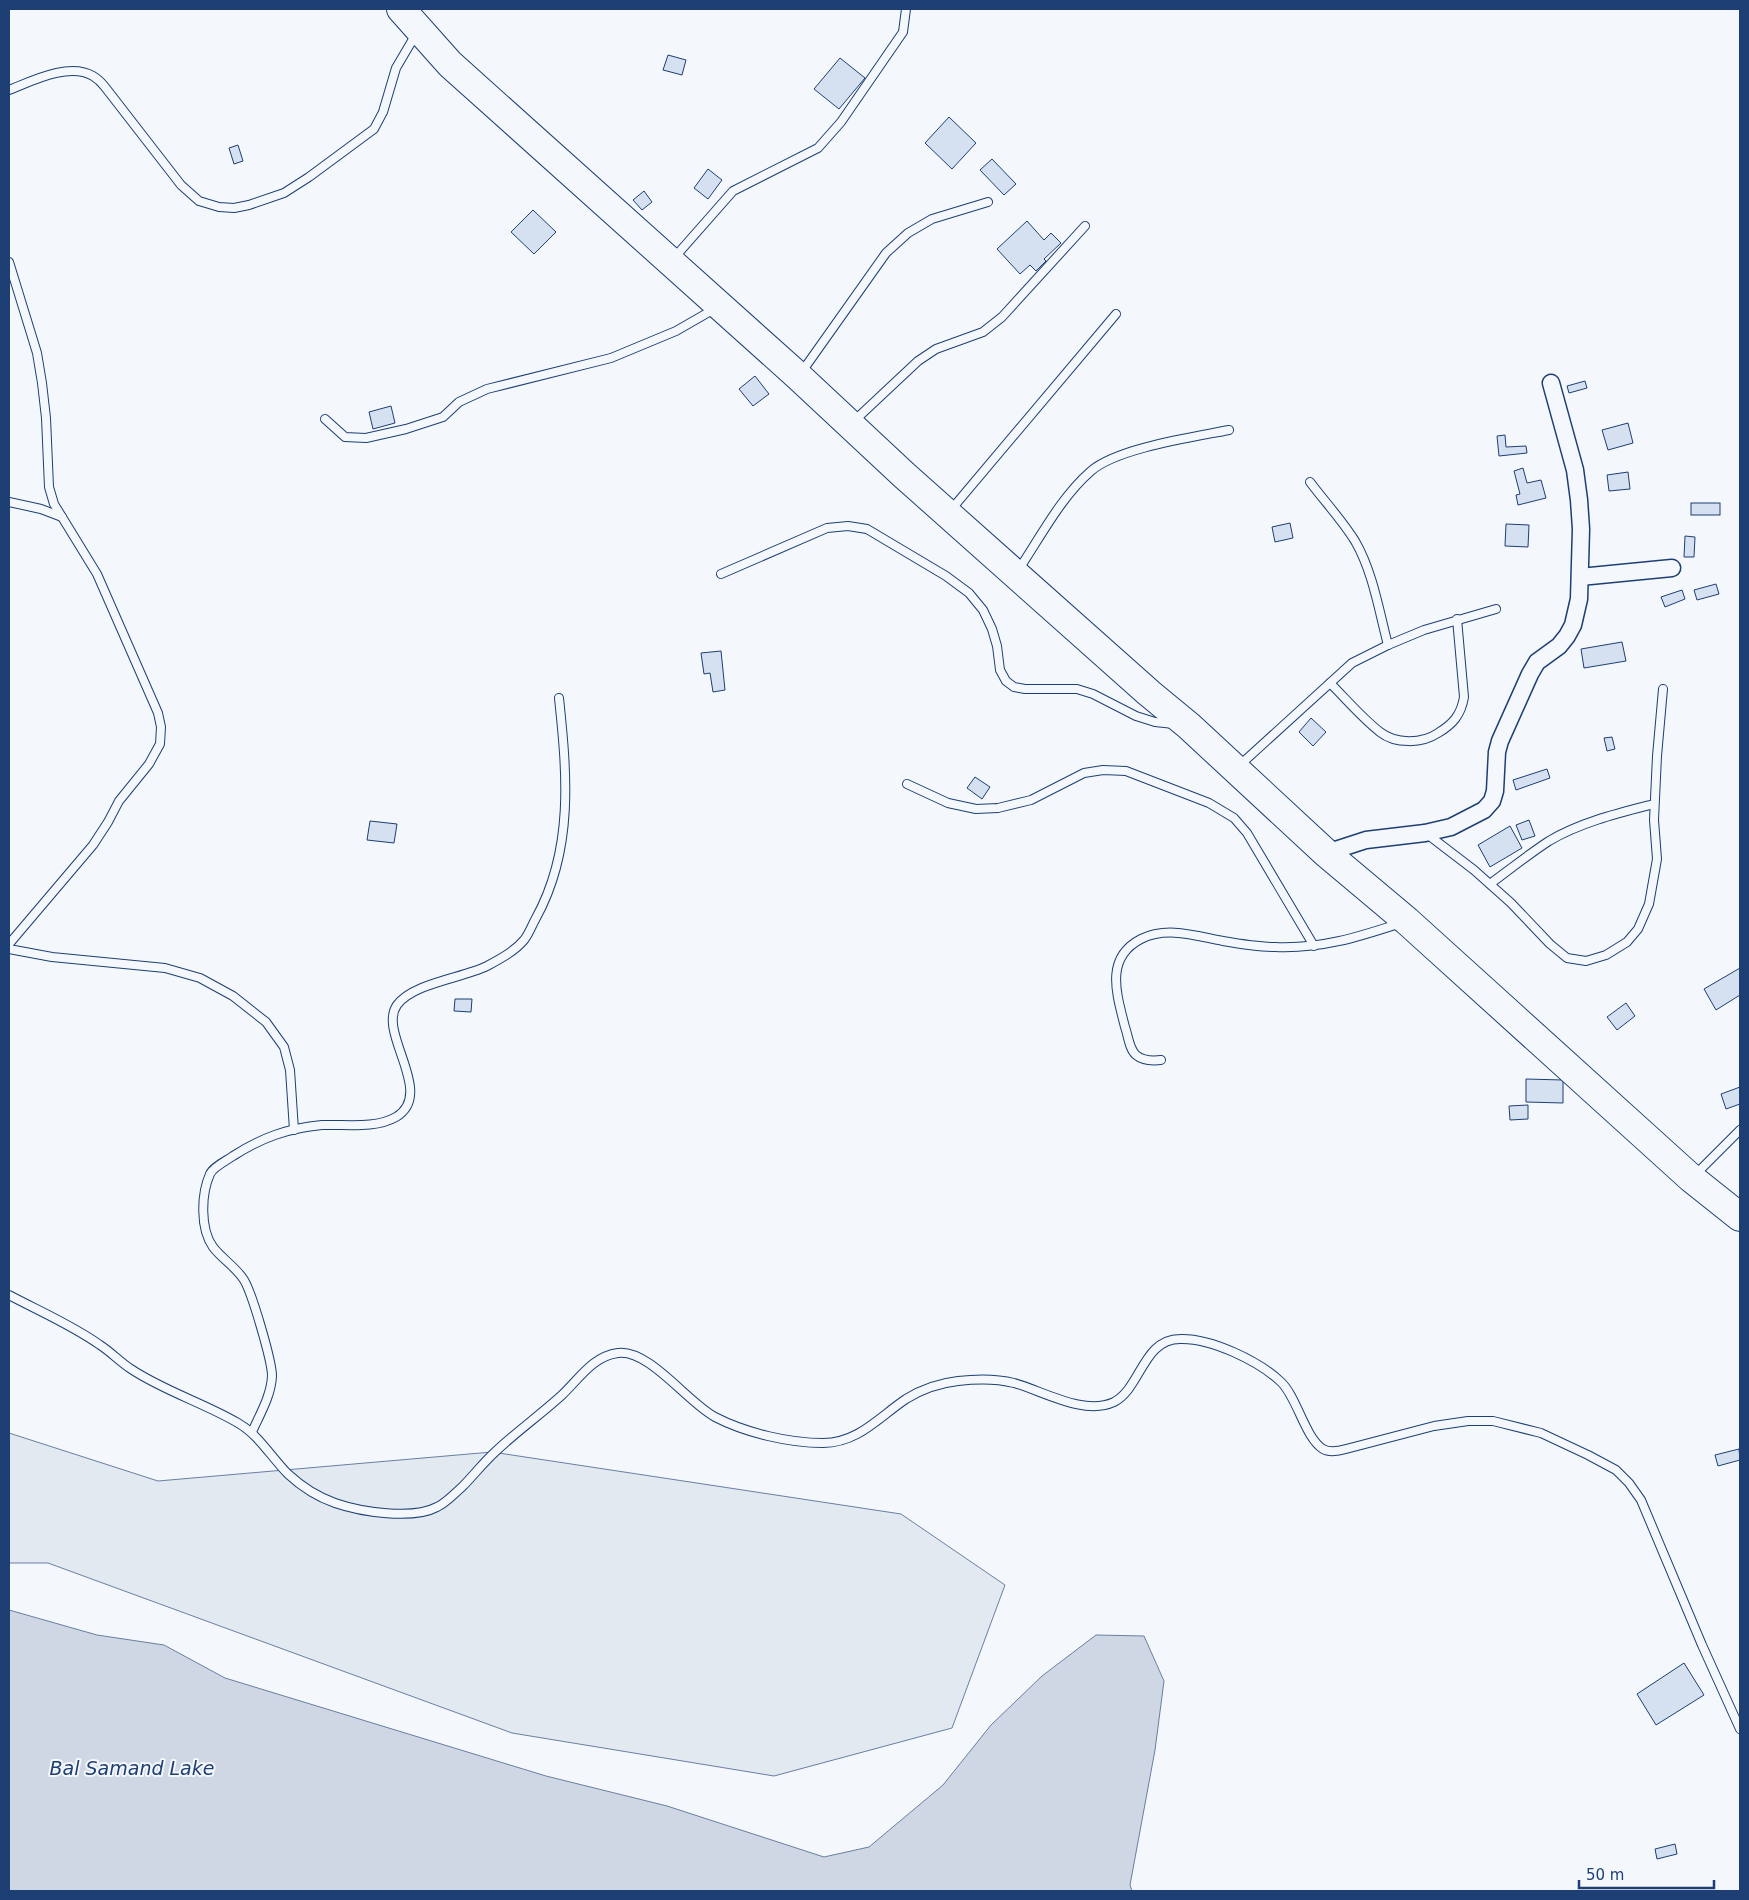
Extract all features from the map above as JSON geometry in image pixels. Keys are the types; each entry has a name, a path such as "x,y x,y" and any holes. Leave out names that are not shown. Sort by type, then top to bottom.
{"highway":[{"path":"406,14 450,64 671,261 904,475 1188,726 1326,853 1408,921 1692,1178 1740,1217"}],"street":[{"path":"1326,853 1366,840 1425,833 1451,827 1484,810 1492,801 1495,791 1497,752 1500,741 1537,662 1559,646 1568,636 1573,625 1579,599 1581,529 1576,477 1551,383"},
{"path":"1580,577 1672,568"}],"lane":[{"path":"671,261 733,191 818,148 829,137 902,32 906,9"},
{"path":"9,90 54,73 77,72 93,76 105,87 181,185 199,201 219,207 249,206 284,194 374,129 383,112 396,68 406,14"},
{"path":"798,376 886,253 908,233 932,219 988,202"},
{"path":"850,424 918,361 936,349 983,332 1002,317 1085,226"},
{"path":"9,262 37,353 46,418 49,487 54,504 97,574 158,713 161,727 160,744 149,764 119,801 93,845 9,944"},
{"path":"325,419 345,437 366,438 406,429 443,417 459,402 487,389 611,358 676,330 720,306"},
{"path":"949,513 1116,314"},
{"path":"1016,573 1070,493 1092,470 1116,456 1229,430"},
{"path":"1310,482 1342,521 1356,543 1368,572 1388,645"},
{"path":"9,502 62,517"},
{"path":"721,574 828,528 848,526 867,529 946,576 969,593 983,610 992,629 997,646 1000,670 1006,681 1014,687 1025,689 1077,689 1093,694 1136,716 1155,722 1188,726"},
{"path":"1234,770 1352,663 1424,630 1496,609"},
{"path":"1330,683 1381,733 1404,741 1418,740 1436,735 1453,724 1462,708 1464,697 1457,619"},
{"path":"1425,833 1490,884 1550,944 1567,958 1586,961 1606,955 1627,942 1638,929 1649,904 1657,859 1654,804 1663,689"},
{"path":"252,1432 269,1396 272,1375 270,1360 244,1280 212,1246 206,1229 203,1209 205,1188 211,1172 270,1135 320,1125 383,1122 398,1116 410,1097 409,1078 394,1030 392,1013 399,1002 412,992 486,967 511,952 525,940 548,897 562,848 566,765 559,698"},
{"path":"907,784 948,803 976,809 998,808 1031,800 1084,773 1103,770 1126,772 1209,803 1234,818 1247,833 1314,946"},
{"path":"1490,884 1550,841 1588,824 1654,804"},
{"path":"1161,1060 1149,1062 1135,1054 1130,1045 1116,993 1116,972 1124,952 1141,940 1159,934 1186,933 1223,941 1276,947 1314,946 1344,942 1408,921"},
{"path":"9,949 52,957 166,968 200,978 233,996 266,1022 284,1047 290,1070 294,1130"},
{"path":"1692,1178 1740,1130"},
{"path":"9,1295 65,1323 100,1344 132,1370 236,1422 252,1432 287,1472 309,1491 336,1503 365,1510 405,1514 422,1512 438,1507 520,1429 562,1394 586,1370 604,1356 622,1352 640,1356 698,1405 716,1417 784,1440 827,1443 859,1434 906,1399 931,1386 960,1380 1009,1382 1068,1402 1090,1405 1107,1404 1119,1400 1154,1350 1173,1339 1195,1339 1220,1346 1246,1359 1284,1384 1316,1441 1325,1450 1335,1452 1434,1426 1468,1421 1493,1421 1541,1433 1616,1470 1629,1483 1641,1500 1698,1636 1740,1729"}],"shaded area":[{"path":"9,1433 158,1481 492,1452 901,1514 1005,1585 952,1728 774,1776 512,1733 48,1563 9,1563"}],"water":[{"name":"Bal Samand Lake","path":"9,1610 97,1635 164,1645 225,1678 546,1776 667,1806 824,1857 869,1847 943,1785 991,1725 1042,1676 1096,1635 1144,1636 1164,1681 1155,1750 1130,1885 1132,1891 9,1891"}],"building":[{"path":"668,55 686,60 682,75 663,70"},
{"path":"840,58 865,78 839,109 814,89"},
{"path":"949,117 976,143 952,169 925,143"},
{"path":"238,145 243,161 234,164 229,148"},
{"path":"992,159 1016,184 1004,195 980,170"},
{"path":"708,169 722,180 708,199 694,188"},
{"path":"644,191 652,202 642,210 633,200"},
{"path":"533,210 556,232 534,254 511,232"},
{"path":"1027,221 1044,240 1051,233 1061,243 1044,259 1046,261 1036,271 1030,265 1020,274 997,249"},
{"path":"755,376 769,394 753,406 739,389"},
{"path":"1585,381 1587,388 1569,393 1567,386"},
{"path":"391,406 395,423 373,429 369,412"},
{"path":"1628,423 1633,443 1608,450 1602,430"},
{"path":"1505,435 1506,447 1526,446 1527,453 1499,456 1497,436"},
{"path":"1523,468 1527,483 1541,480 1546,498 1518,505 1516,495 1520,494 1514,471"},
{"path":"1628,472 1630,489 1609,491 1607,475"},
{"path":"1691,503 1720,503 1720,515 1691,515"},
{"path":"1290,523 1293,538 1275,542 1272,527"},
{"path":"1506,524 1529,525 1528,547 1505,546"},
{"path":"1685,536 1695,537 1694,557 1684,557"},
{"path":"1716,584 1719,594 1697,600 1694,590"},
{"path":"1682,590 1685,599 1665,607 1661,597"},
{"path":"1622,642 1626,661 1584,668 1581,649"},
{"path":"721,651 725,690 713,692 710,673 704,674 701,653"},
{"path":"1311,718 1326,732 1313,746 1299,732"},
{"path":"1612,737 1615,749 1607,751 1604,738"},
{"path":"1547,769 1550,778 1516,790 1513,780"},
{"path":"975,777 990,787 982,799 967,788"},
{"path":"1529,820 1535,836 1522,840 1516,825"},
{"path":"370,821 397,824 394,843 367,840"},
{"path":"1510,826 1522,848 1490,867 1478,845"},
{"path":"1740,968 1740,995 1716,1010 1704,989"},
{"path":"455,999 472,999 471,1012 454,1011"},
{"path":"1626,1003 1635,1016 1617,1030 1607,1017"},
{"path":"1526,1079 1563,1080 1563,1103 1526,1102"},
{"path":"1740,1087 1740,1104 1726,1109 1721,1094"},
{"path":"1528,1105 1528,1119 1510,1120 1509,1106"},
{"path":"1739,1449 1740,1460 1718,1466 1715,1455"},
{"path":"1684,1663 1704,1695 1656,1725 1637,1694"},
{"path":"1675,1844 1677,1854 1657,1859 1655,1849"}]}
